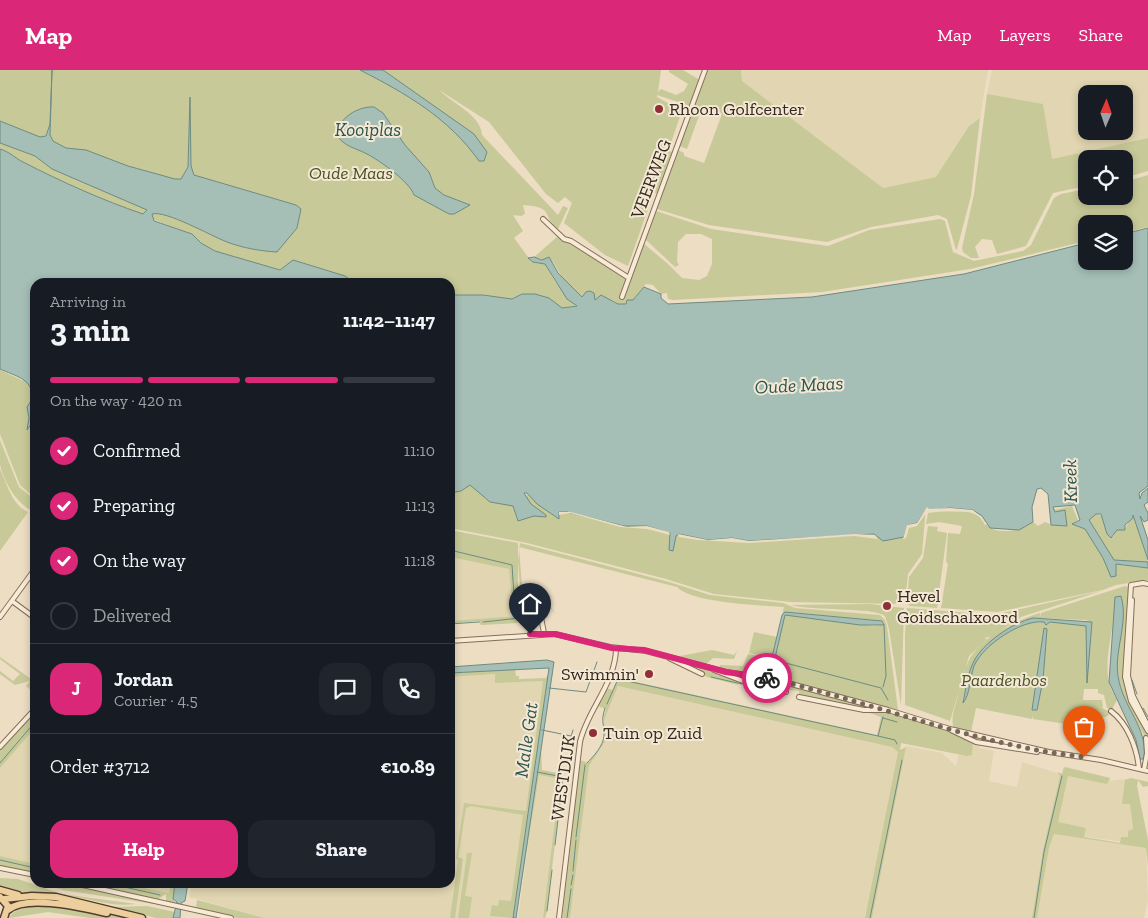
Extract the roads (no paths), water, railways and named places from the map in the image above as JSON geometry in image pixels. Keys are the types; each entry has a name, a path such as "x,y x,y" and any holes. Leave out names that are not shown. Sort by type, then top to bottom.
{"main road":[{"path":"0,890 26,896 61,898 142,918"},
{"path":"26,896 3,900 6,916 25,905 53,903 108,914 120,913"}],"street":[{"name":"VEERWEG","path":"622,297 705,70"},
{"path":"543,219 564,239 571,241 629,278"},
{"path":"0,616 30,576"},
{"path":"1148,584 1131,585 1132,618 1129,679 1133,696 1148,726"},
{"path":"1131,591 1124,677 1131,700 1148,731"},
{"path":"12,601 30,614"},
{"path":"538,602 544,633"},
{"path":"455,641 544,633 555,634 616,648 667,656 712,668 769,678 950,729 1049,752"},
{"name":"WESTDIJK","path":"559,918 580,742 584,727 606,686 616,648"},
{"path":"667,656 680,665 702,674"},
{"path":"712,668 719,673 746,683 786,692"},
{"path":"800,697 864,710 888,710"},
{"path":"1111,711 1119,718 1129,735 1139,764 1144,770"},
{"path":"0,747 30,714"},
{"path":"950,729 956,734 978,743 1101,760 1144,770"},
{"path":"1144,770 1146,738"},
{"path":"1139,764 1145,764"},
{"path":"0,868 30,875"},
{"path":"96,888 231,918"}],"water":[{"path":"52,70 50,135 53,141 66,148 86,150 128,166 181,179 188,167 190,97 191,166 194,175 296,205 301,209 297,228 277,252 252,249 233,244 167,216 152,214 154,221 192,234 201,243 215,251 280,270 293,260 348,278 30,278 30,386 17,376 0,369 0,149 67,184 97,197 143,214 147,210 52,169 35,156 0,143 0,121 40,137 46,136 50,124"},
{"path":"360,70 383,70 474,134 487,152 484,161 479,161 440,119 410,98"},
{"name":"Kooiplas","path":"374,107 383,113 405,145 429,172 435,188 444,195 470,205 454,214 449,214 414,195 407,184 386,166 367,154 347,145 340,139 337,135 338,129 345,118 356,111"},
{"path":"1148,228 1148,486 1139,493 1140,499 1142,493 1148,488 1148,502 1144,505 1148,513 1148,520 1144,522 1140,516 1148,540 1148,560 1133,515 1133,518 1125,525 1125,530 1117,530 1111,538 1107,534 1101,514 1096,514 1089,520 1114,560 1148,562 1148,568 1116,564 1116,576 1111,577 1103,558 1085,529 1072,524 1080,520 1075,505 1053,507 1055,512 1065,510 1067,526 1051,525 1048,494 1041,488 1037,489 1032,507 1033,522 1019,530 990,528 982,516 973,510 950,508 925,511 917,523 908,525 904,537 883,541 874,534 749,541 732,538 708,540 679,534 676,536 673,551 669,550 670,533 647,526 624,526 567,512 559,512 559,519 537,504 527,493 524,493 531,504 546,515 546,517 534,516 518,521 513,506 490,502 470,485 461,491 455,492 455,295 483,295 512,299 522,294 535,294 549,298 562,308 577,306 567,299 545,264 533,262 528,258 534,257 542,260 549,257 558,273 582,297 586,292 590,291 594,293 595,300 601,295 618,304 626,304 627,300 633,300 644,287 661,294 661,298 668,304 812,297 964,274 1078,245 1078,270 1133,270 1133,232"},
{"path":"30,402 30,426 27,430 29,418 27,407"},
{"path":"1121,596 1123,626 1117,666 1118,676 1125,698 1139,727 1144,747 1144,759 1140,759 1136,740 1109,682 1115,597"},
{"path":"785,612 882,621 884,625 860,625 785,615 775,658 772,657 782,615"},
{"path":"1033,618 1092,622 1087,683 1086,626 1050,622 1046,625 1044,622 1035,622 1004,635 986,650 974,666 967,695 963,703 970,671 978,654 1007,629"},
{"path":"1044,628 1047,629 1043,680 1037,710 1032,710"},
{"path":"547,660 554,662 516,918 513,918 549,668 455,673 455,667"},
{"path":"174,888 187,888 185,901 181,903 180,918 173,918 177,902 173,899"}],"waterway":[{"path":"455,551 512,565 514,595 520,618 483,622"},
{"path":"455,624 479,622"},
{"path":"883,687 886,676 884,625"},
{"path":"778,661 881,688 888,700"},
{"path":"549,688 586,692 597,662"},
{"path":"711,677 742,684"},
{"path":"607,704 618,679 878,736"},
{"path":"1132,680 1137,694"},
{"path":"587,763 598,751 603,740 605,708"},
{"path":"1143,708 1148,717"},
{"path":"883,717 878,736 895,740 897,744"},
{"path":"883,718 897,722"},
{"path":"0,763 30,728"},
{"name":"Malle Gat","path":"542,730 571,736"},
{"path":"569,743 573,730"},
{"path":"870,918 902,760"},
{"path":"576,837 585,765"},
{"name":"Malle Gat","path":"537,772 563,777 555,845"},
{"path":"1034,918 1044,852 1062,776"},
{"path":"573,871 576,840"},
{"path":"0,860 30,867"},
{"path":"547,911 552,870"},
{"path":"571,885 573,875"},
{"path":"129,888 160,895"},
{"path":"567,918 571,889"}],"place":[{"name":"Rhoon Golfcenter","path":"659,109"},
{"name":"Hevel Goidschalxoord","path":"887,606"},
{"name":"Swimmin'","path":"649,674"},
{"name":"Tuin op Zuid","path":"593,733"}],"park label":[{"name":"Oude Maas","path":"351,173"},
{"name":"Paardenbos","path":"1004,680"}],"water label":[{"name":"Oude Maas","path":"799,385"},
{"name":"Kreek","path":"1070,481"}]}
